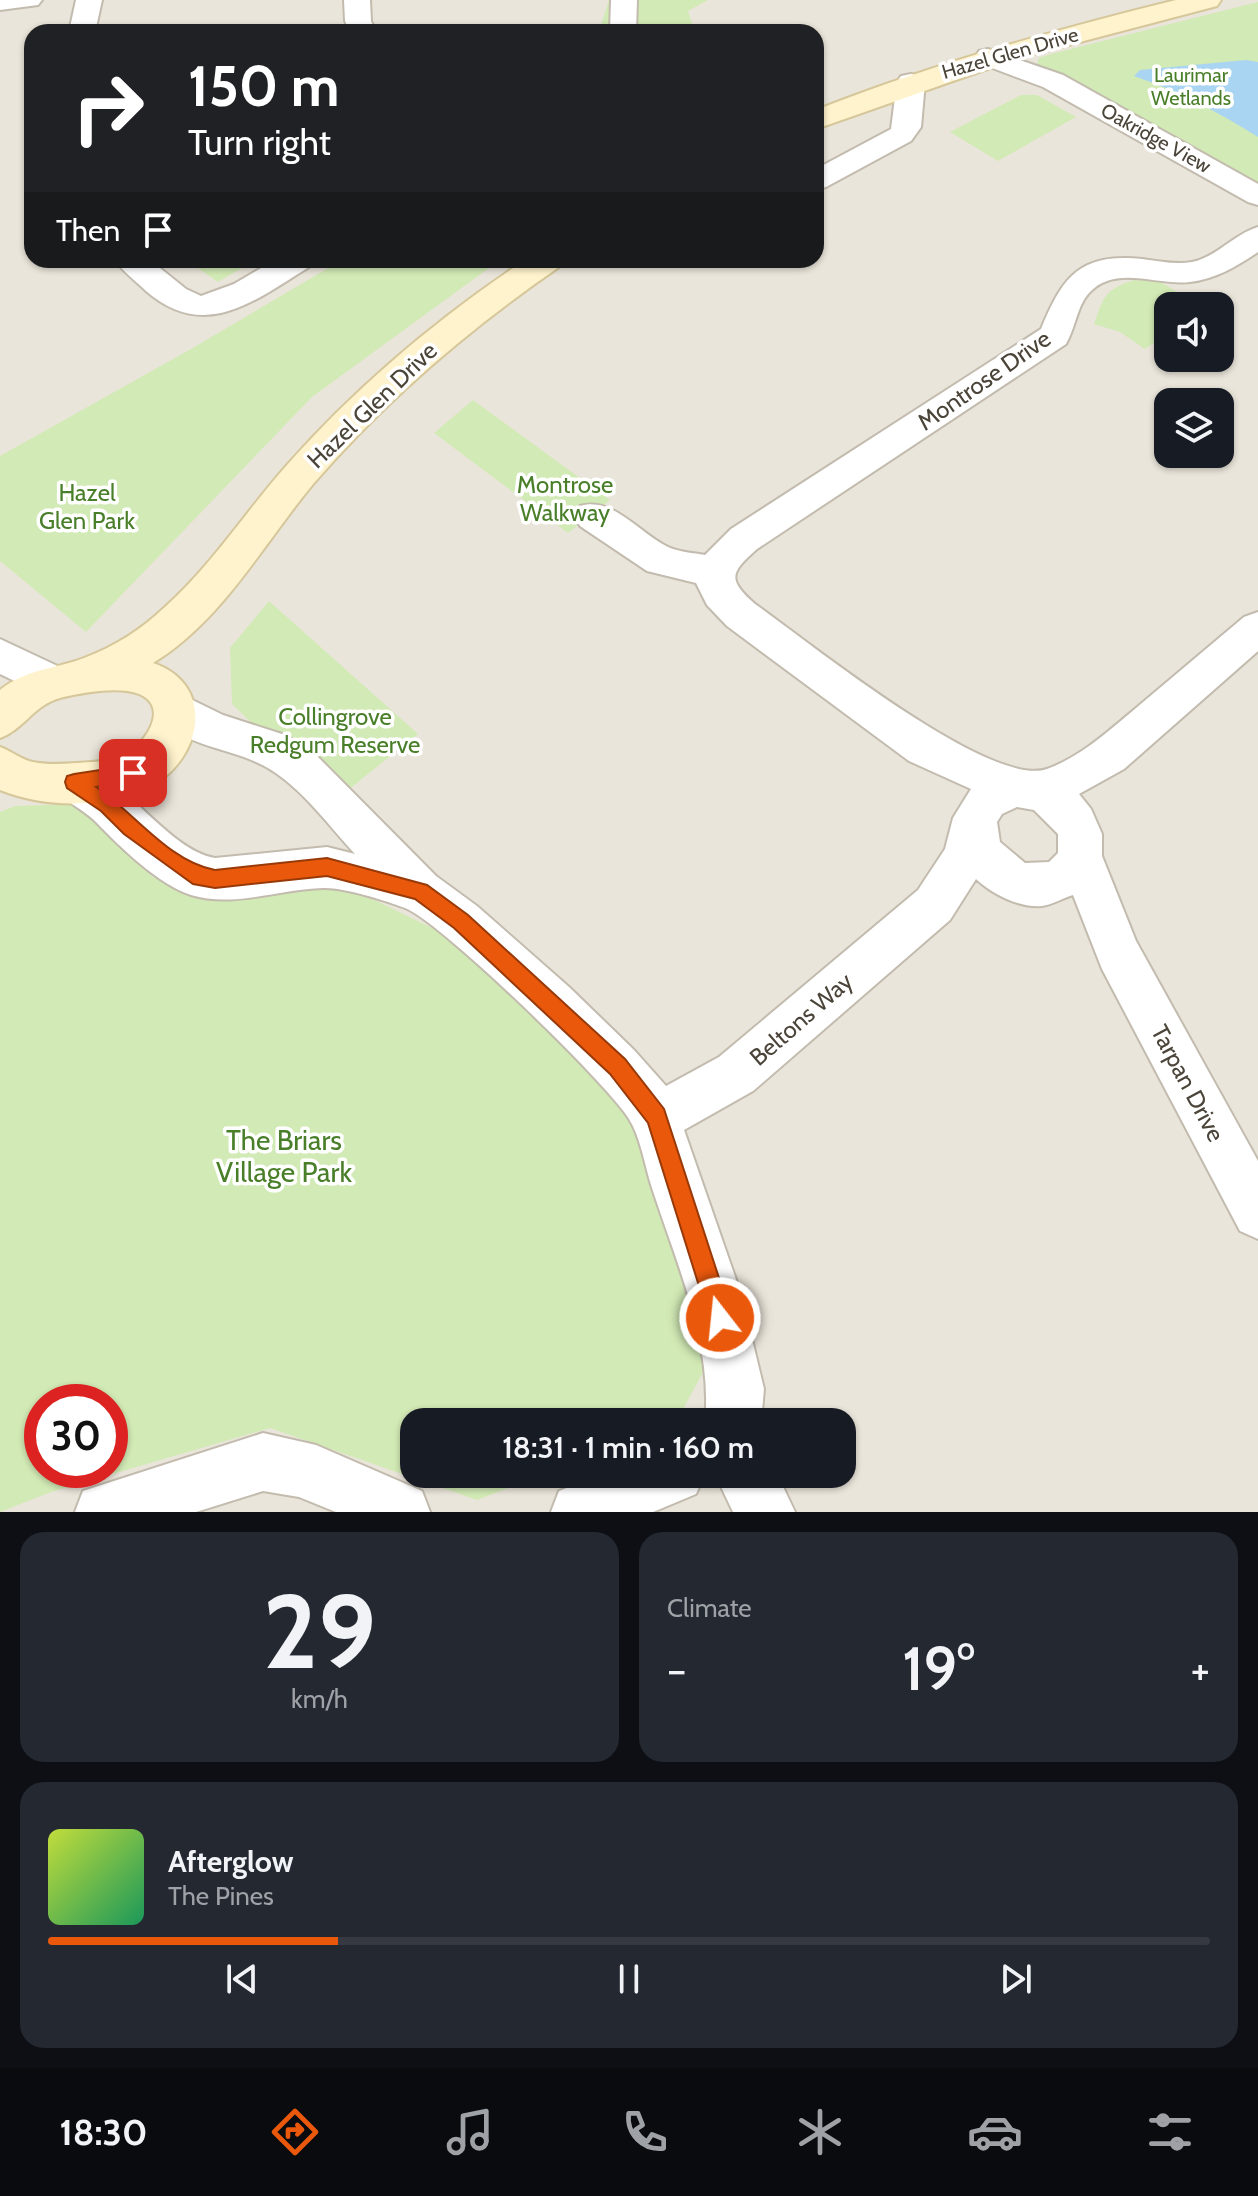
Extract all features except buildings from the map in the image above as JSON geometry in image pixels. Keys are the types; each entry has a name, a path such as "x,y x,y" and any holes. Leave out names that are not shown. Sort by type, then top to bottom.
{"street":[{"path":"0,2 29,0"},
{"path":"84,24 89,0"},
{"path":"357,0 359,24"},
{"path":"623,24 624,0"},
{"name":"Hazel Glen Drive","path":"824,117 911,82 1023,46 1208,0"},
{"path":"1023,46 1053,81"},
{"path":"988,57 1053,81"},
{"name":"Oakridge View","path":"1053,81 1258,196"},
{"path":"824,177 901,135 907,127 911,82"},
{"name":"Montrose Drive","path":"715,572 718,562 744,539 1054,336 1069,300 1085,278 1117,268 1192,272 1228,258 1258,237"},
{"path":"141,268 182,300 201,307 232,297 284,268"},
{"name":"Hazel Glen Drive","path":"0,720 8,708 29,691 69,679 138,651 162,634 221,575 299,476 345,425 451,330 537,268"},
{"path":"593,516 660,561 715,572 713,581 719,594 741,615 924,748 1023,789 1047,795 1070,813 1081,848"},
{"name":"Hazel Glen Drive","path":"63,783 108,779 133,773 161,753 176,725 173,701 221,575"},
{"path":"1109,756 1084,810 1081,848 1073,870 1061,880 1035,884 995,870 976,845 974,823 983,802 997,793 1053,787 1109,756 1258,628"},
{"path":"0,655 69,679 127,674 149,678 173,701 211,729 270,748 297,764 420,891 461,921 617,1067 657,1117 727,1341 736,1389 734,1408"},
{"path":"924,748 974,823"},
{"path":"0,766 9,774 63,783 108,805 130,828 193,875 215,879 327,867 420,891"},
{"path":"0,799 63,783"},
{"name":"Beltons Way","path":"657,1117 736,1074 934,905 959,872 968,854 974,823"},
{"name":"Tarpan Drive","path":"1081,848 1118,953 1258,1213"},
{"name":"Beltons Way","path":"934,905 985,889 1035,884"},
{"name":"Tarpan Drive","path":"1035,884 1083,915 1118,953"},
{"path":"104,1512 263,1462 286,1463 308,1469 401,1512"},
{"path":"580,1512 641,1488"},
{"path":"752,1488 766,1512"}],"shaded area":[{"path":"0,0 1258,0 1258,1512 0,1512"}],"green space":[{"path":"609,0 708,0 688,11 692,24 601,24"},
{"name":"Laurimar Wetlands","path":"1258,2 1258,200 1035,70 1039,58 1051,54"},
{"path":"1021,95 1037,95 1076,117 998,161 950,132"},
{"path":"198,268 242,268 218,282"},
{"name":"Hazel Glen Park","path":"328,268 489,268 312,397 86,632 0,561 0,456"},
{"path":"1134,280 1160,282 1178,292 1154,292 1154,343 1145,349 1120,332 1094,324 1100,306 1117,287"},
{"name":"Montrose Walkway","path":"473,400 610,500 568,533 434,433"},
{"name":"Collingrove Redgum Reserve","path":"269,601 418,734 343,794 290,760 232,704 230,648"},
{"name":"The Briars Village Park","path":"76,804 153,877 209,895 325,876 459,941 636,1117 709,1361 684,1408 400,1408 400,1473 270,1428 128,1469 128,1384 24,1384 24,1488 65,1488 0,1512 0,812 15,806"},
{"name":"The Briars Village Park","path":"442,1488 508,1488 477,1500"}],"water":[{"path":"1246,60 1258,62 1258,137 1198,103 1134,76 1140,70"}],"route":[{"path":"133,773 74,782 108,805 130,828 193,875 215,879 327,867 420,891 461,921 552,1003 617,1067 657,1117 720,1318"}]}
